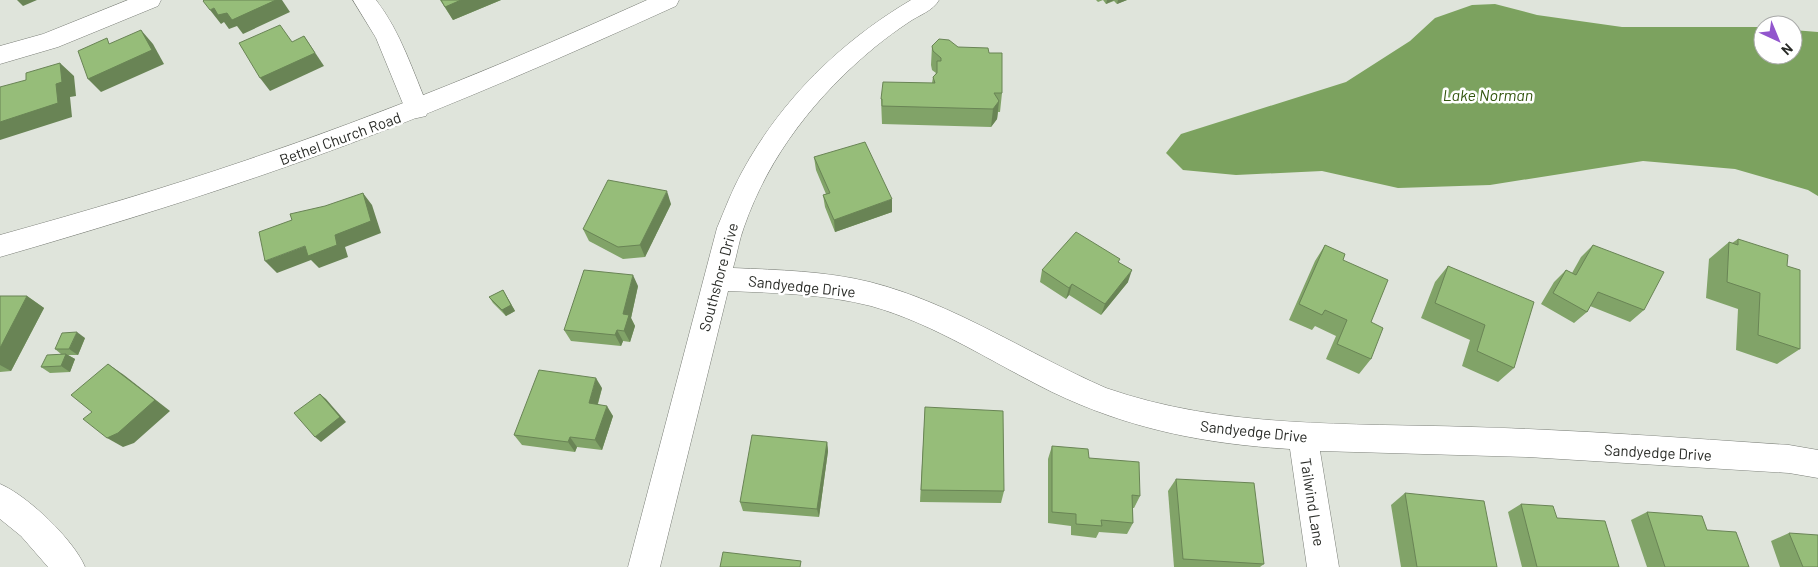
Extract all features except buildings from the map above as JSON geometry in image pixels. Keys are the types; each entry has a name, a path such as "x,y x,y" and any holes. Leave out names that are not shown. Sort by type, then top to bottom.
{"street":[{"path":"0,55 50,40 150,0"},
{"path":"364,0 384,32 417,109"},
{"name":"Bethel Church Road","path":"0,246 180,193 288,157 417,109 556,52 668,0"},
{"name":"Southshore Drive","path":"644,567 730,228 752,179 776,138 807,99 841,62 881,30 928,0"},
{"name":"Sandyedge Drive","path":"717,278 816,284 858,291 882,298 927,314 1088,395 1132,412 1211,428 1303,436 1453,440 1789,459 1818,464"},
{"name":"Tailwind Lane","path":"1303,436 1323,567"},
{"path":"0,499 32,525 69,567"}],"water":[{"name":"Lake Norman","path":"1495,4 1537,15 1622,27 1753,27 1753,65 1803,65 1803,31 1818,32 1818,196 1808,190 1735,169 1643,161 1490,185 1398,188 1322,171 1236,175 1183,170 1166,153 1181,134 1346,82 1410,41 1435,18 1472,5"}]}
